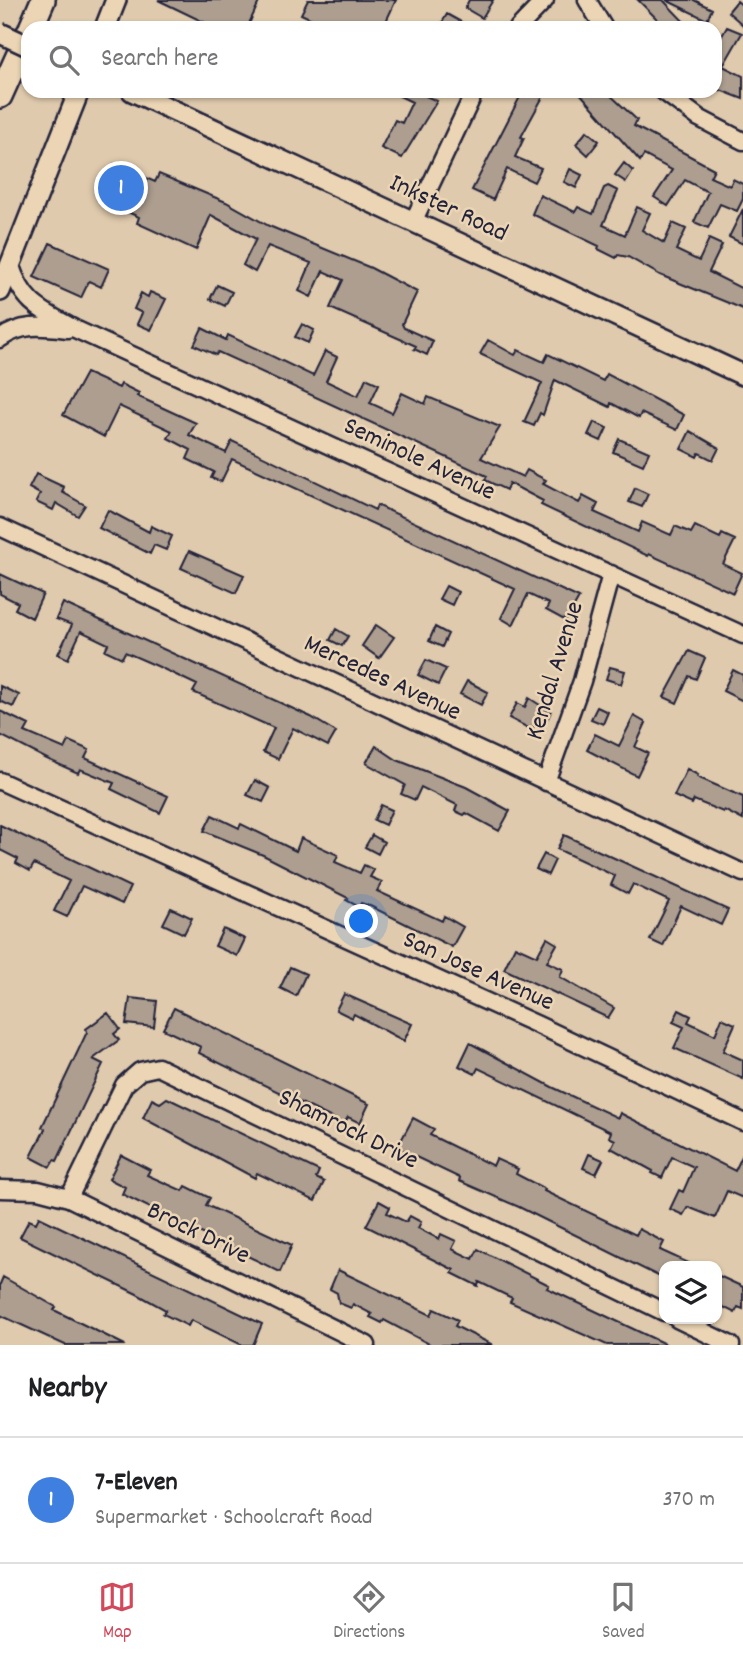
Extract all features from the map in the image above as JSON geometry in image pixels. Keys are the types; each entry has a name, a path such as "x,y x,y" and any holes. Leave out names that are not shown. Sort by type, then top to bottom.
{"highway":[{"path":"34,21 43,0"},
{"path":"0,96 21,50"}],"main road":[{"path":"108,21 116,0"},
{"path":"0,33 21,43"},
{"path":"0,291 76,98"},
{"name":"Inkster Road","path":"147,98 743,374"}],"street":[{"path":"525,21 545,0"},
{"path":"587,0 600,21"},
{"path":"413,222 472,98"},
{"path":"672,98 699,118 743,141"},
{"path":"10,263 17,286 33,306 75,330"},
{"path":"0,339 17,328 30,326 75,330"},
{"name":"Seminole Avenue","path":"75,330 743,635"},
{"name":"Mercedes Avenue","path":"0,527 743,873"},
{"name":"Kendal Avenue","path":"546,782 582,681 611,574"},
{"name":"San Jose Avenue","path":"0,781 538,1025 743,1122"},
{"name":"Shamrock Drive","path":"69,1198 124,1085 140,1071 158,1067 659,1310"},
{"name":"Brock Drive","path":"0,1189 38,1191 69,1198 368,1345"},
{"path":"687,1324 731,1345"}],"building":[{"path":"158,0 260,0 250,21 202,21"},
{"path":"308,0 396,0 386,21 316,21 301,14"},
{"path":"469,0 493,0 482,18 465,8"},
{"path":"638,0 663,0 683,21 659,21"},
{"path":"666,0 694,0 712,9 707,20"},
{"path":"737,1 743,6 743,25 728,12"},
{"path":"447,14 460,21 443,21"},
{"path":"727,27 742,33 723,66 743,76 743,99 722,91 722,36"},
{"path":"404,98 430,98 437,101 402,158 381,148 395,120 402,123 412,102"},
{"path":"519,98 542,98 521,137 524,138 515,157 541,168 534,182 507,169 493,200 472,190"},
{"path":"584,98 613,98 637,120 634,126 714,169 710,177 730,186 733,179 743,184 743,199 737,211 720,204 708,228 694,222 708,192 685,180 668,206 654,197 672,170 644,155 640,161"},
{"path":"587,131 599,141 588,155 576,144"},
{"path":"624,163 633,171 626,182 615,175"},
{"path":"114,164 155,182 159,174 226,202 269,226 371,268 417,292 402,324 404,328 433,341 427,355 414,349 416,346 330,308 343,280 323,271 311,297 299,291 311,263 268,246 255,272 243,265 256,239 211,215 196,250 137,223 139,217 98,199"},
{"path":"570,169 582,175 576,188 564,182"},
{"path":"608,186 618,191 603,225 625,235 637,207 650,213 642,230 664,243 673,223 686,229 676,250 699,261 709,239 722,245 709,272 743,289 743,309 660,275 628,257 618,255 616,258 598,249 599,246 532,214 540,195 575,212 578,207 593,214 604,188"},
{"path":"743,209 743,244 729,237"},
{"path":"50,243 109,269 101,287 89,281 81,298 34,277"},
{"path":"217,285 232,292 225,306 210,299"},
{"path":"150,292 166,299 151,330 137,324 142,313 134,309 141,293 148,297"},
{"path":"302,324 314,330 308,343 295,337"},
{"path":"202,328 226,340 228,335 313,376 325,351 337,357 326,381 358,396 366,378 379,384 370,403 392,413 402,393 425,404 428,397 500,427 481,458 523,477 527,470 546,480 543,484 579,503 583,496 598,504 594,512 638,532 642,522 671,535 675,526 691,533 695,526 720,538 722,534 735,540 723,564 742,573 733,593 541,505 543,501 509,483 506,490 485,480 487,476 218,352 216,355 194,345"},
{"path":"488,340 515,355 518,350 544,362 548,354 603,381 607,374 684,415 677,430 641,413 639,418 611,403 610,407 555,380 543,415 540,413 534,426 524,422 542,383 480,354"},
{"path":"86,373 119,388 121,384 139,393 137,396 196,423 189,435 226,453 232,441 375,510 377,505 579,598 566,621 546,610 549,604 528,594 513,625 501,618 515,589 232,459 221,482 211,478 214,472 187,459 191,450 168,438 172,431 119,406 104,437 63,415"},
{"path":"594,422 607,428 601,441 588,435"},
{"path":"690,431 719,448 713,460 699,453 697,457 681,449"},
{"path":"619,439 649,452 643,465 613,452"},
{"path":"36,474 64,487 62,492 85,505 78,516 56,503 53,510 36,502 40,494 29,488"},
{"path":"635,488 648,494 642,507 629,502"},
{"path":"108,510 149,532 151,526 172,536 166,550 154,545 150,554 99,528"},
{"path":"189,551 244,575 236,593 181,568"},
{"path":"0,574 43,594 32,618 15,609 18,603 0,594"},
{"path":"446,586 458,592 452,605 439,599"},
{"path":"63,603 311,717 336,732 328,746 293,728 278,759 263,752 274,728 193,692 197,685 125,652 122,658 105,650 108,644 81,631 68,659 58,654 72,625 56,619"},
{"path":"376,625 394,637 379,658 362,646"},
{"path":"435,627 448,634 442,647 429,641"},
{"path":"336,629 348,636 342,646 330,640"},
{"path":"689,651 705,658 696,679 689,676 677,703 664,697"},
{"path":"426,660 446,669 438,685 418,675"},
{"path":"610,667 625,671 621,684 606,679"},
{"path":"733,670 743,675 743,701 723,691"},
{"path":"467,681 488,692 481,705 460,694"},
{"path":"0,686 19,695 13,707 0,701"},
{"path":"529,698 551,712 543,727 536,723 532,730 509,718 517,703 525,707"},
{"path":"597,707 608,712 603,724 591,719"},
{"path":"0,711 29,725 25,732 65,749 69,741 89,750 85,758 168,796 160,813 111,789 114,783 80,769 78,773 0,735"},
{"path":"634,716 646,723 635,747 648,753 637,776 587,750 595,734 619,746"},
{"path":"376,746 397,760 466,787 510,811 499,831 466,813 464,815 455,811 457,805 421,787 415,800 401,794 405,785 366,763"},
{"path":"687,769 698,775 697,777 743,797 743,820 724,810 723,812 694,800 692,804 674,796"},
{"path":"255,780 270,788 263,802 247,795"},
{"path":"381,805 392,810 385,825 374,820"},
{"path":"212,815 239,828 241,824 296,851 301,838 338,855 335,862 360,873 364,865 374,870 370,877 382,882 377,891 442,921 444,916 463,927 452,947 370,906 361,903 359,907 346,900 348,898 263,855 204,831"},
{"path":"0,825 130,887 122,904 82,886 67,917 54,911 69,881 34,864 30,871 16,863 18,859 0,850"},
{"path":"372,835 384,842 378,854 365,847"},
{"path":"564,835 728,910 721,925 681,906 663,946 650,940 669,901 633,884 628,894 611,885 615,876 557,849"},
{"path":"544,854 555,860 548,875 536,869"},
{"path":"171,908 192,918 184,934 163,924"},
{"path":"223,929 245,939 237,956 215,946"},
{"path":"547,938 557,944 547,962 563,969 560,977 614,1008 608,1018 504,969 515,946 537,956"},
{"path":"290,967 306,974 296,996 280,988"},
{"path":"344,994 412,1024 404,1041 354,1014 352,1018 336,1010"},
{"path":"130,998 157,1001 154,1027 126,1024"},
{"path":"174,1008 369,1104 360,1123 348,1117 344,1124 199,1053 201,1047 163,1029"},
{"path":"679,1010 691,1016 688,1022 715,1035 722,1018 735,1024 723,1051 743,1060 743,1079 674,1048 684,1027 673,1022"},
{"path":"108,1013 120,1029 114,1034 119,1040 93,1059 103,1064 57,1161 54,1160 50,1167 31,1157 45,1129 42,1127 87,1032 86,1029"},
{"path":"470,1043 552,1087 618,1118 620,1113 735,1171 743,1154 743,1198 727,1191 715,1218 688,1207 683,1215 670,1209 679,1190 683,1192 694,1167 672,1157 662,1178 652,1173 653,1171 611,1148 615,1140 609,1137 611,1132 478,1068 475,1074 459,1066"},
{"path":"167,1098 319,1171 316,1178 324,1182 315,1201 257,1173 255,1178 143,1118 152,1099 160,1103"},
{"path":"413,1118 434,1129 430,1135 493,1166 496,1159 518,1169 516,1174 545,1189 544,1191 636,1235 639,1229 664,1242 660,1250 684,1261 659,1261 659,1277 519,1207 459,1181 460,1178 397,1148"},
{"path":"589,1154 603,1160 596,1174 583,1168"},
{"path":"121,1155 150,1170 147,1175 183,1191 186,1186 210,1198 206,1205 292,1245 280,1272 122,1194 125,1187 109,1179"},
{"path":"379,1201 390,1207 387,1213 406,1222 410,1216 421,1222 418,1228 439,1239 441,1234 456,1241 452,1249 473,1259 478,1249 549,1285 547,1288 667,1345 607,1345 510,1302 512,1298 479,1282 478,1286 452,1273 454,1270 366,1226"},
{"path":"39,1217 262,1324 253,1345 242,1345 191,1320 188,1326 163,1314 166,1310 137,1294 20,1237 29,1220 36,1223"},
{"path":"338,1270 431,1315 434,1309 458,1320 455,1326 493,1345 431,1345 384,1320 382,1323 370,1317 372,1314 353,1304 351,1308 339,1303 337,1293 330,1289"},
{"path":"3,1277 56,1307 54,1310 125,1345 65,1345 0,1315 0,1284"},
{"path":"722,1277 743,1287 743,1309 738,1307 735,1313 722,1306"}],"place":[{"name":"7-Eleven","path":"121,188"}]}
